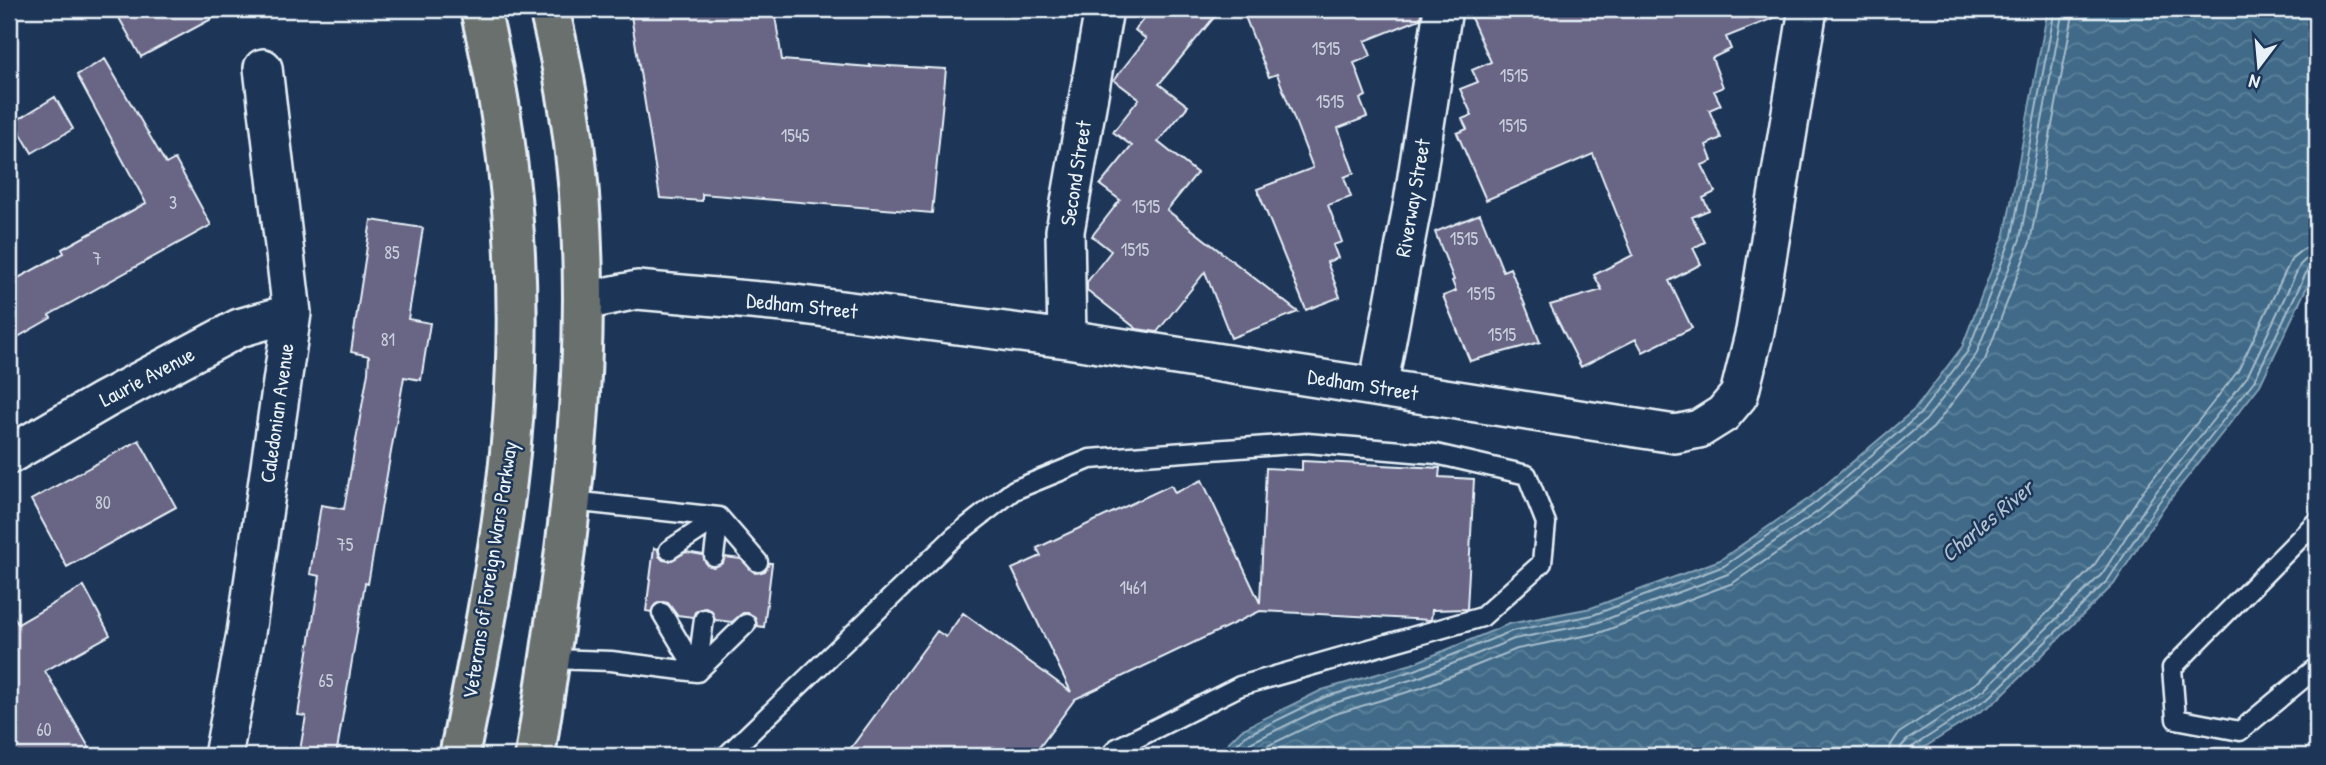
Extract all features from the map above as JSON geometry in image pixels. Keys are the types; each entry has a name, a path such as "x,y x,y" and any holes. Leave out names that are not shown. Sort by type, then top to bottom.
{"highway":[{"name":"Veterans of Foreign Wars Parkway","path":"459,756 498,550 508,470 515,376 515,253 507,157 494,74 480,9"},
{"path":"535,756 572,501 581,405 585,301 580,208 571,124 550,9"}],"street":[{"name":"Second Street","path":"1067,339 1065,231 1104,9"},
{"name":"Riverway Street","path":"1378,387 1413,202 1443,9"},
{"name":"Dedham Street","path":"585,301 637,290 795,304 1067,339 1675,434 1699,429 1723,414 1739,395 1755,331 1808,9"},
{"name":"Caledonian Avenue","path":"223,756 246,633 292,313 263,68"},
{"name":"Laurie Avenue","path":"9,455 104,400 239,328 292,313"}],"lane":[{"path":"726,756 956,536 1014,490 1090,458 1307,443 1436,454 1527,475 1546,523 1542,564 1482,617 1240,686 1117,748 1110,756"},
{"path":"572,501 719,517 758,562"},
{"path":"669,550 719,517"},
{"path":"714,556 719,517"},
{"path":"2317,521 2172,668 2176,719 2239,731 2317,667"},
{"path":"662,613 697,672"},
{"path":"697,672 704,619"},
{"path":"697,672 746,624"},
{"path":"550,659 611,661 697,672"}],"water":[{"name":"Charles River","path":"2048,9 2317,9 2317,266 2260,385 2164,507 2114,584 1995,702 1911,756 1215,756 1241,730 1322,690 1412,664 1509,624 1591,608 1720,560 1811,497 1915,409 1962,347 2005,234"}],"building":[{"path":"114,9 230,9 141,57"},
{"path":"630,9 774,9 782,60 871,67 870,65 946,69 932,213 702,194 702,201 660,198"},
{"path":"1151,9 1221,9 1159,84 1188,106 1158,142 1197,173 1167,210 1298,312 1231,338 1205,272 1157,332 1137,329 1087,290 1087,282 1111,251 1092,236 1120,200 1100,185 1132,146 1113,132 1139,99 1114,80 1146,39 1135,30"},
{"path":"1242,9 1422,9 1420,19 1365,41 1371,56 1354,63 1366,96 1360,99 1367,117 1338,128 1354,173 1344,177 1351,197 1328,205 1342,242 1333,245 1338,258 1327,262 1340,297 1306,310 1257,189 1313,168 1277,74 1269,77"},
{"path":"1467,9 1787,9 1786,13 1726,37 1731,49 1712,58 1723,87 1714,91 1721,105 1709,110 1721,138 1706,145 1712,161 1702,165 1715,192 1703,198 1709,210 1692,217 1705,242 1693,248 1701,264 1669,281 1692,328 1643,352 1636,339 1581,367 1550,305 1602,290 1594,275 1633,255 1593,154 1486,200 1457,133 1467,129 1462,119 1472,115 1460,89 1478,82 1472,70 1491,62"},
{"path":"105,59 166,164 175,159 211,225 49,315 51,318 9,342 9,283 64,253 62,249 146,203 77,75"},
{"path":"55,97 73,129 32,153 14,122"},
{"path":"1480,214 1503,271 1510,268 1540,342 1470,361 1443,296 1456,291 1435,232"},
{"path":"371,220 423,228 408,319 430,323 421,380 404,377 336,756 299,756 306,716 298,715 320,576 310,574 321,505 344,509 368,372 369,356 351,352"},
{"path":"139,440 176,507 67,567 31,500"},
{"path":"1302,461 1440,468 1439,477 1474,479 1467,609 1432,610 1431,620 1260,611 1075,699 1033,756 845,756 937,631 946,637 963,613 1071,692 1012,569 1041,556 1037,548 1171,485 1175,493 1202,480 1260,603 1266,468 1302,470"},
{"path":"654,548 658,549 663,560 669,561 686,552 703,555 707,565 713,567 723,563 725,557 741,559 755,573 765,571 769,563 772,563 764,627 757,626 755,617 748,613 743,613 732,622 715,620 711,610 705,608 695,612 693,617 677,615 668,603 663,602 656,604 651,612 646,611"},
{"path":"84,586 110,635 45,671 94,756 9,756 9,607 18,624"}]}
